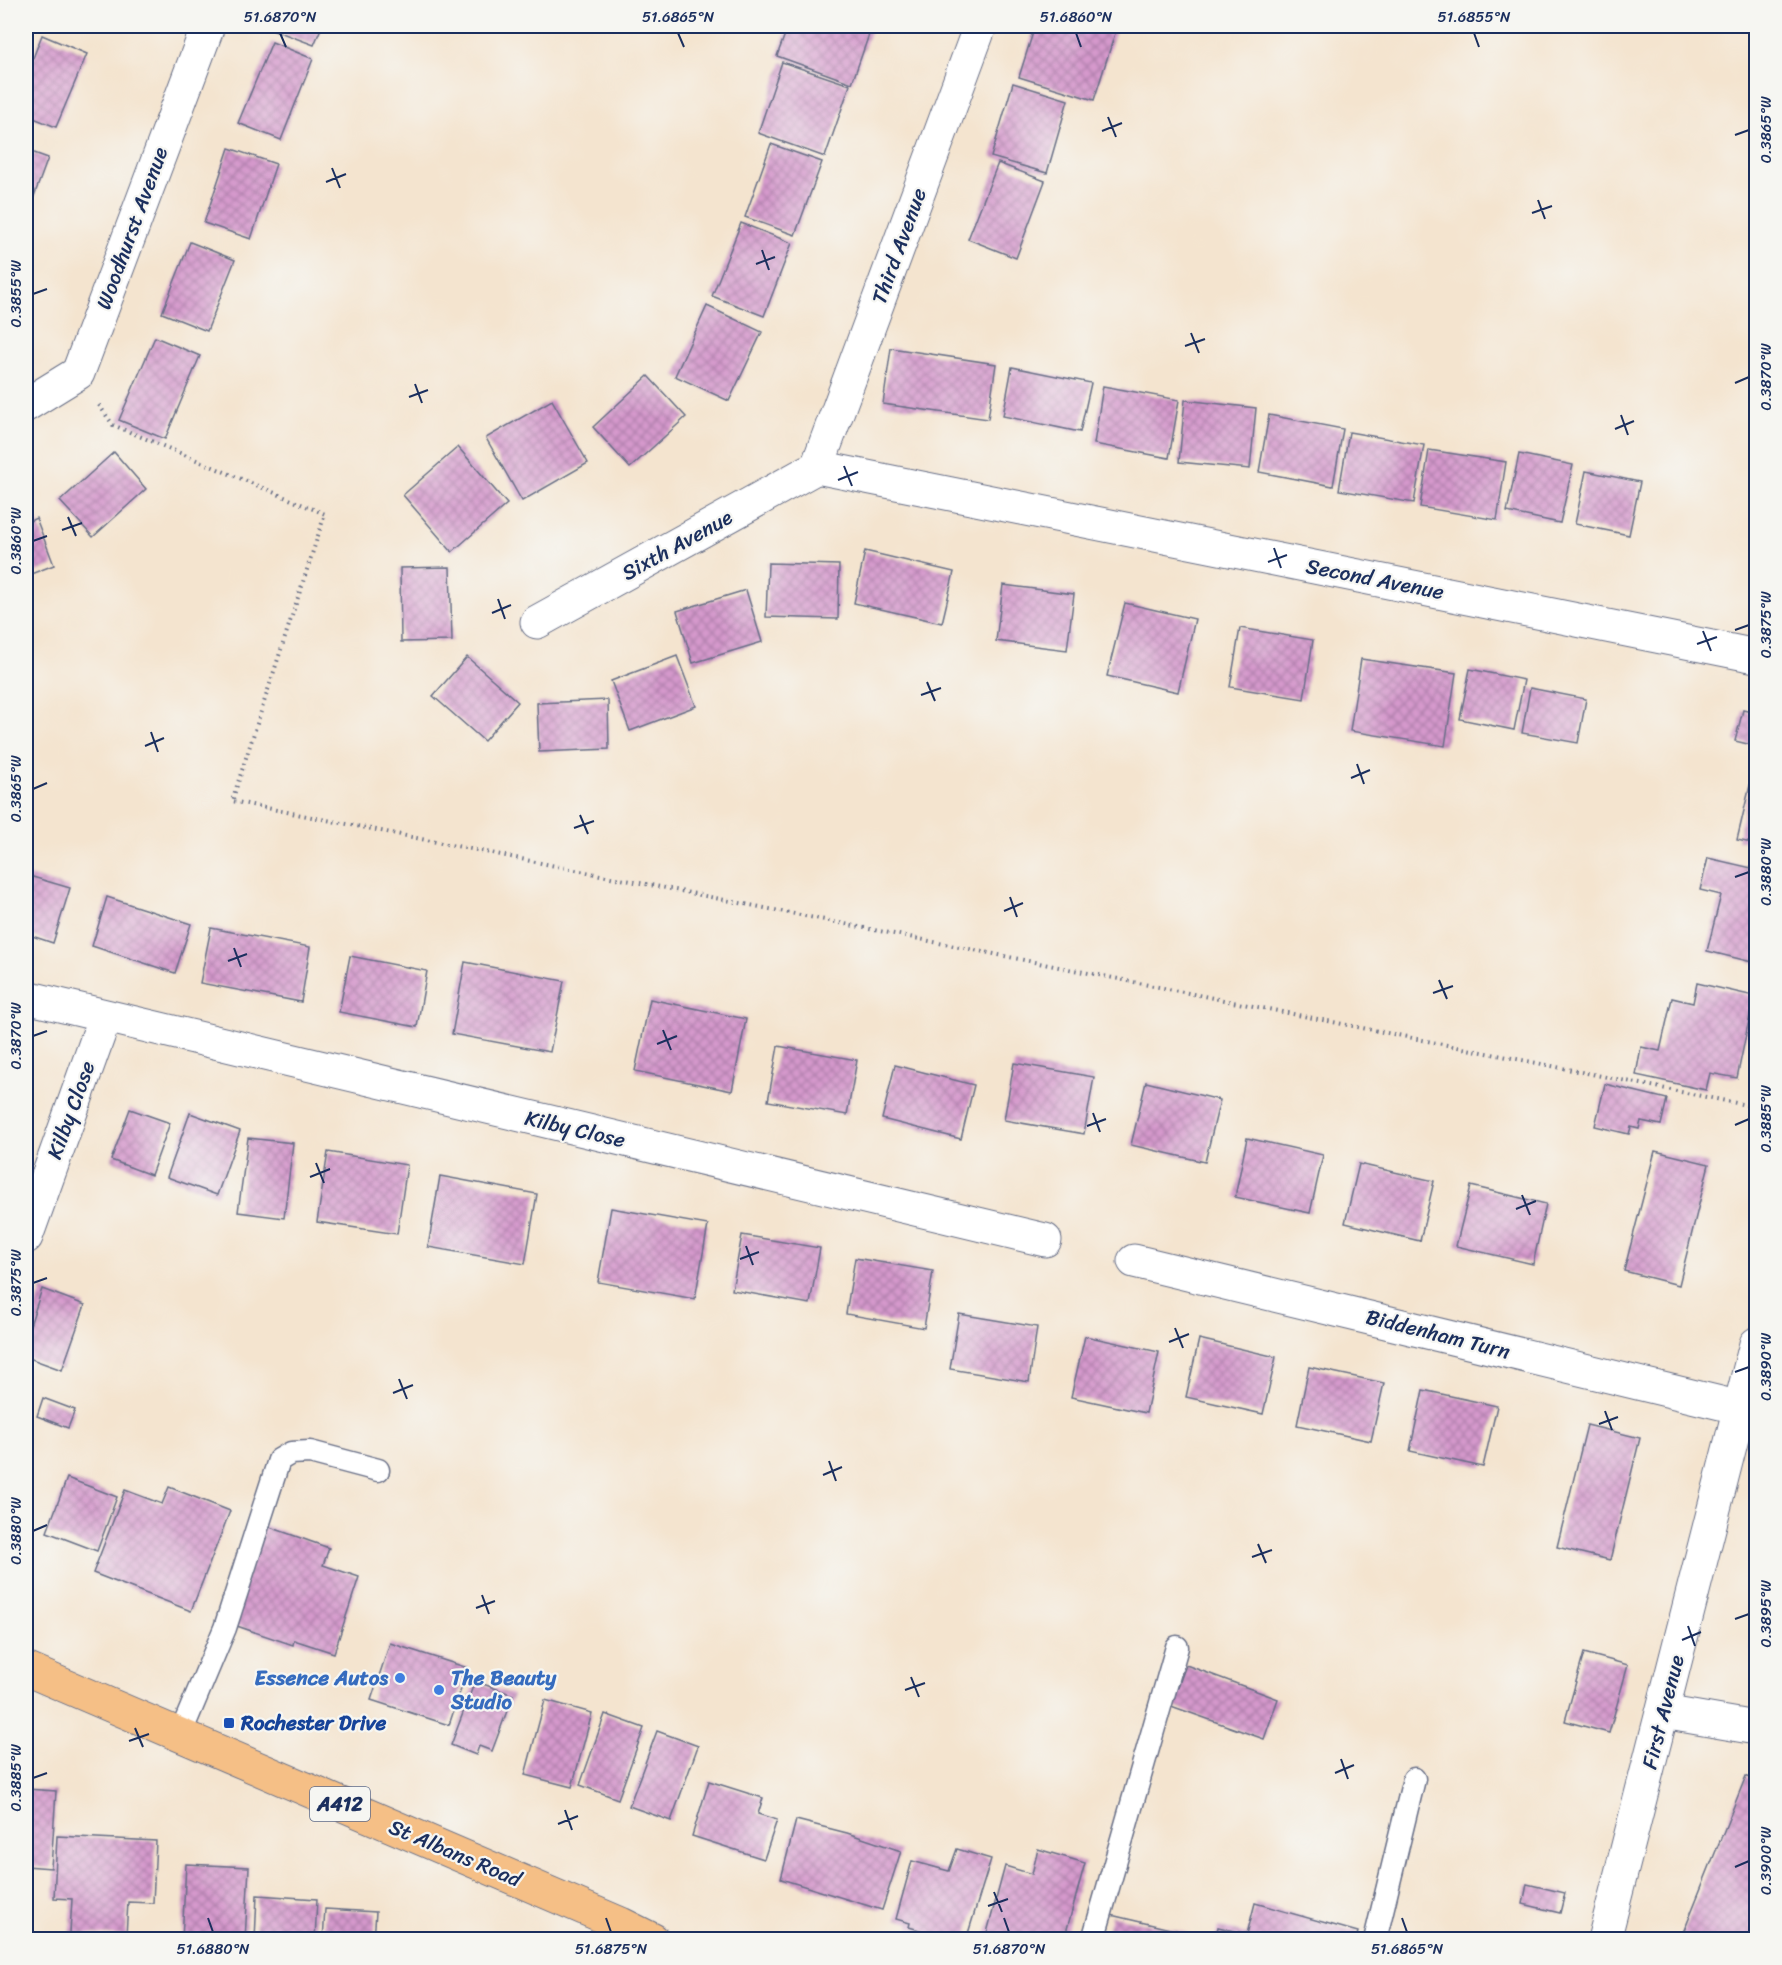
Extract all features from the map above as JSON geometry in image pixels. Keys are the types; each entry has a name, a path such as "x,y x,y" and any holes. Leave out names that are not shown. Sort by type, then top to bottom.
{"main road":[{"name":"St Albans Road","path":"26,1669 180,1735 618,1932 653,1940"}],"street":[{"name":"Woodhurst Avenue","path":"78,373 207,26"},
{"name":"Third Avenue","path":"817,468 980,26"},
{"path":"26,405 78,373"},
{"name":"Sixth Avenue","path":"537,622 817,468"},
{"name":"Second Avenue","path":"817,468 1756,656"},
{"name":"Kilby Close","path":"26,997 1044,1240"},
{"name":"Kilby Close","path":"26,1237 105,1017"},
{"name":"Biddenham Turn","path":"1134,1261 1741,1408"},
{"name":"First Avenue","path":"1604,1940 1756,1344"},
{"path":"1663,1712 1756,1728"}],"lane":[{"path":"180,1735 225,1628 279,1460 291,1453 310,1452 378,1470"},
{"path":"1093,1940 1178,1647"},
{"path":"1375,1940 1414,1779"}],"path":[{"path":"78,373 112,425 325,514 232,801 1756,1107"}],"building":[{"path":"273,26 322,26 314,45 271,29"},
{"path":"788,26 872,26 852,83 777,56"},
{"path":"1035,26 1117,27 1094,100 1019,77"},
{"path":"42,35 87,54 56,127 26,115 26,76"},
{"path":"272,42 313,59 281,140 238,123"},
{"path":"782,62 850,85 825,157 758,133"},
{"path":"1013,83 1068,100 1047,173 991,157"},
{"path":"771,144 822,162 795,235 745,217"},
{"path":"229,148 276,164 251,239 204,223"},
{"path":"26,150 48,158 26,218"},
{"path":"998,163 1045,181 1016,258 968,239"},
{"path":"741,223 792,243 764,316 712,296"},
{"path":"190,242 235,260 207,331 162,313"},
{"path":"707,306 762,332 729,401 675,376"},
{"path":"155,337 200,356 165,439 119,420"},
{"path":"891,348 996,364 988,419 883,404"},
{"path":"1012,367 1091,383 1080,432 1003,416"},
{"path":"648,376 686,417 630,468 593,427"},
{"path":"1103,386 1179,400 1169,458 1094,444"},
{"path":"552,400 588,463 522,501 486,438"},
{"path":"1185,400 1256,408 1250,469 1179,462"},
{"path":"1269,415 1343,429 1333,486 1259,472"},
{"path":"1349,432 1424,445 1414,503 1339,490"},
{"path":"458,447 507,504 452,552 403,495"},
{"path":"1429,450 1506,462 1497,520 1420,507"},
{"path":"114,452 146,489 93,537 60,501"},
{"path":"1519,454 1573,465 1560,523 1507,512"},
{"path":"1586,471 1640,482 1629,535 1575,524"},
{"path":"36,518 54,565 26,576 26,523"},
{"path":"865,551 954,572 942,623 854,603"},
{"path":"768,563 839,565 838,619 766,617"},
{"path":"450,567 452,641 401,642 400,568"},
{"path":"1003,585 1074,594 1067,650 996,641"},
{"path":"746,590 762,642 693,663 677,611"},
{"path":"1125,603 1195,619 1178,692 1107,676"},
{"path":"1240,628 1313,640 1304,699 1230,687"},
{"path":"677,656 696,706 630,731 611,681"},
{"path":"467,657 518,702 484,741 433,696"},
{"path":"1361,659 1456,673 1445,746 1350,731"},
{"path":"1470,669 1524,680 1514,730 1460,719"},
{"path":"1530,688 1586,699 1578,743 1522,733"},
{"path":"608,700 609,749 539,752 537,703"},
{"path":"1743,710 1756,713 1756,746 1735,741"},
{"path":"1756,764 1756,844 1737,840"},
{"path":"1708,858 1756,869 1756,963 1707,951 1721,895 1700,890"},
{"path":"26,875 70,888 53,943 26,934"},
{"path":"107,897 191,924 175,973 92,946"},
{"path":"211,928 310,947 301,1002 200,983"},
{"path":"350,956 427,971 417,1027 339,1012"},
{"path":"465,962 564,981 550,1052 452,1034"},
{"path":"1697,983 1754,996 1737,1078 1710,1073 1706,1090 1636,1075 1641,1047 1660,1051 1672,998 1693,1003"},
{"path":"650,999 746,1019 732,1091 635,1071"},
{"path":"778,1046 857,1060 847,1115 768,1101"},
{"path":"1014,1063 1094,1077 1084,1134 1004,1120"},
{"path":"895,1065 974,1085 961,1139 882,1119"},
{"path":"1146,1082 1220,1100 1205,1162 1131,1145"},
{"path":"1605,1084 1667,1099 1661,1125 1641,1121 1639,1129 1631,1127 1629,1134 1595,1126"},
{"path":"130,1109 170,1123 151,1175 111,1160"},
{"path":"190,1113 240,1131 217,1195 167,1177"},
{"path":"248,1138 293,1143 284,1218 238,1212"},
{"path":"1247,1138 1323,1155 1310,1213 1235,1197"},
{"path":"1655,1151 1709,1164 1679,1285 1624,1271"},
{"path":"328,1152 407,1165 397,1234 317,1222"},
{"path":"1359,1164 1434,1181 1420,1241 1345,1223"},
{"path":"440,1176 537,1194 525,1264 428,1247"},
{"path":"1471,1186 1546,1204 1533,1264 1456,1246"},
{"path":"611,1208 708,1225 695,1299 598,1282"},
{"path":"742,1235 820,1248 810,1304 732,1290"},
{"path":"855,1258 933,1271 924,1328 846,1314"},
{"path":"42,1289 85,1305 62,1370 26,1357 26,1337"},
{"path":"959,1314 1037,1327 1029,1382 950,1369"},
{"path":"1085,1336 1159,1352 1146,1413 1071,1397"},
{"path":"1199,1339 1276,1357 1263,1414 1186,1397"},
{"path":"1309,1367 1384,1383 1371,1441 1297,1425"},
{"path":"1423,1390 1497,1406 1483,1467 1410,1451"},
{"path":"43,1398 75,1410 68,1428 37,1416"},
{"path":"1587,1425 1640,1438 1610,1560 1557,1547"},
{"path":"67,1478 117,1497 97,1551 47,1532"},
{"path":"169,1487 230,1511 191,1611 93,1573 125,1490 162,1504"},
{"path":"264,1525 329,1548 323,1565 359,1577 334,1653 294,1640 293,1645 231,1624"},
{"path":"1756,1624 1756,1652 1751,1651"},
{"path":"390,1643 468,1668 449,1725 371,1700"},
{"path":"1584,1653 1628,1665 1609,1733 1565,1721"},
{"path":"1186,1665 1278,1699 1264,1739 1171,1706"},
{"path":"475,1681 513,1695 492,1751 479,1746 476,1755 451,1745"},
{"path":"545,1700 592,1713 572,1787 525,1775"},
{"path":"605,1714 644,1728 618,1799 580,1785"},
{"path":"657,1731 698,1746 671,1821 629,1806"},
{"path":"1746,1776 1756,1781 1756,1940 1680,1940"},
{"path":"709,1781 763,1798 758,1814 777,1820 764,1859 692,1836"},
{"path":"26,1789 56,1791 51,1868 26,1866"},
{"path":"796,1820 847,1833 901,1851 882,1910 781,1879"},
{"path":"57,1836 156,1841 153,1903 128,1902 126,1936 70,1933 72,1899 54,1898"},
{"path":"957,1849 991,1859 966,1940 955,1937 953,1940 909,1927 910,1923 896,1919 912,1861 949,1871"},
{"path":"1038,1849 1085,1863 1064,1940 985,1940 1005,1866 1032,1874"},
{"path":"186,1864 249,1867 245,1940 182,1940"},
{"path":"1527,1884 1565,1893 1560,1913 1523,1904"},
{"path":"257,1895 317,1899 315,1940 255,1940"},
{"path":"1255,1903 1358,1932 1356,1940 1215,1940 1218,1927 1247,1934"},
{"path":"325,1909 376,1912 374,1940 323,1940"},
{"path":"1111,1915 1204,1937 1203,1940 1105,1940"}],"place":[{"name":"Essence Autos","path":"400,1678"},
{"name":"The Beauty Studio","path":"439,1690"},
{"name":"Rochester Drive","path":"229,1723"}]}
